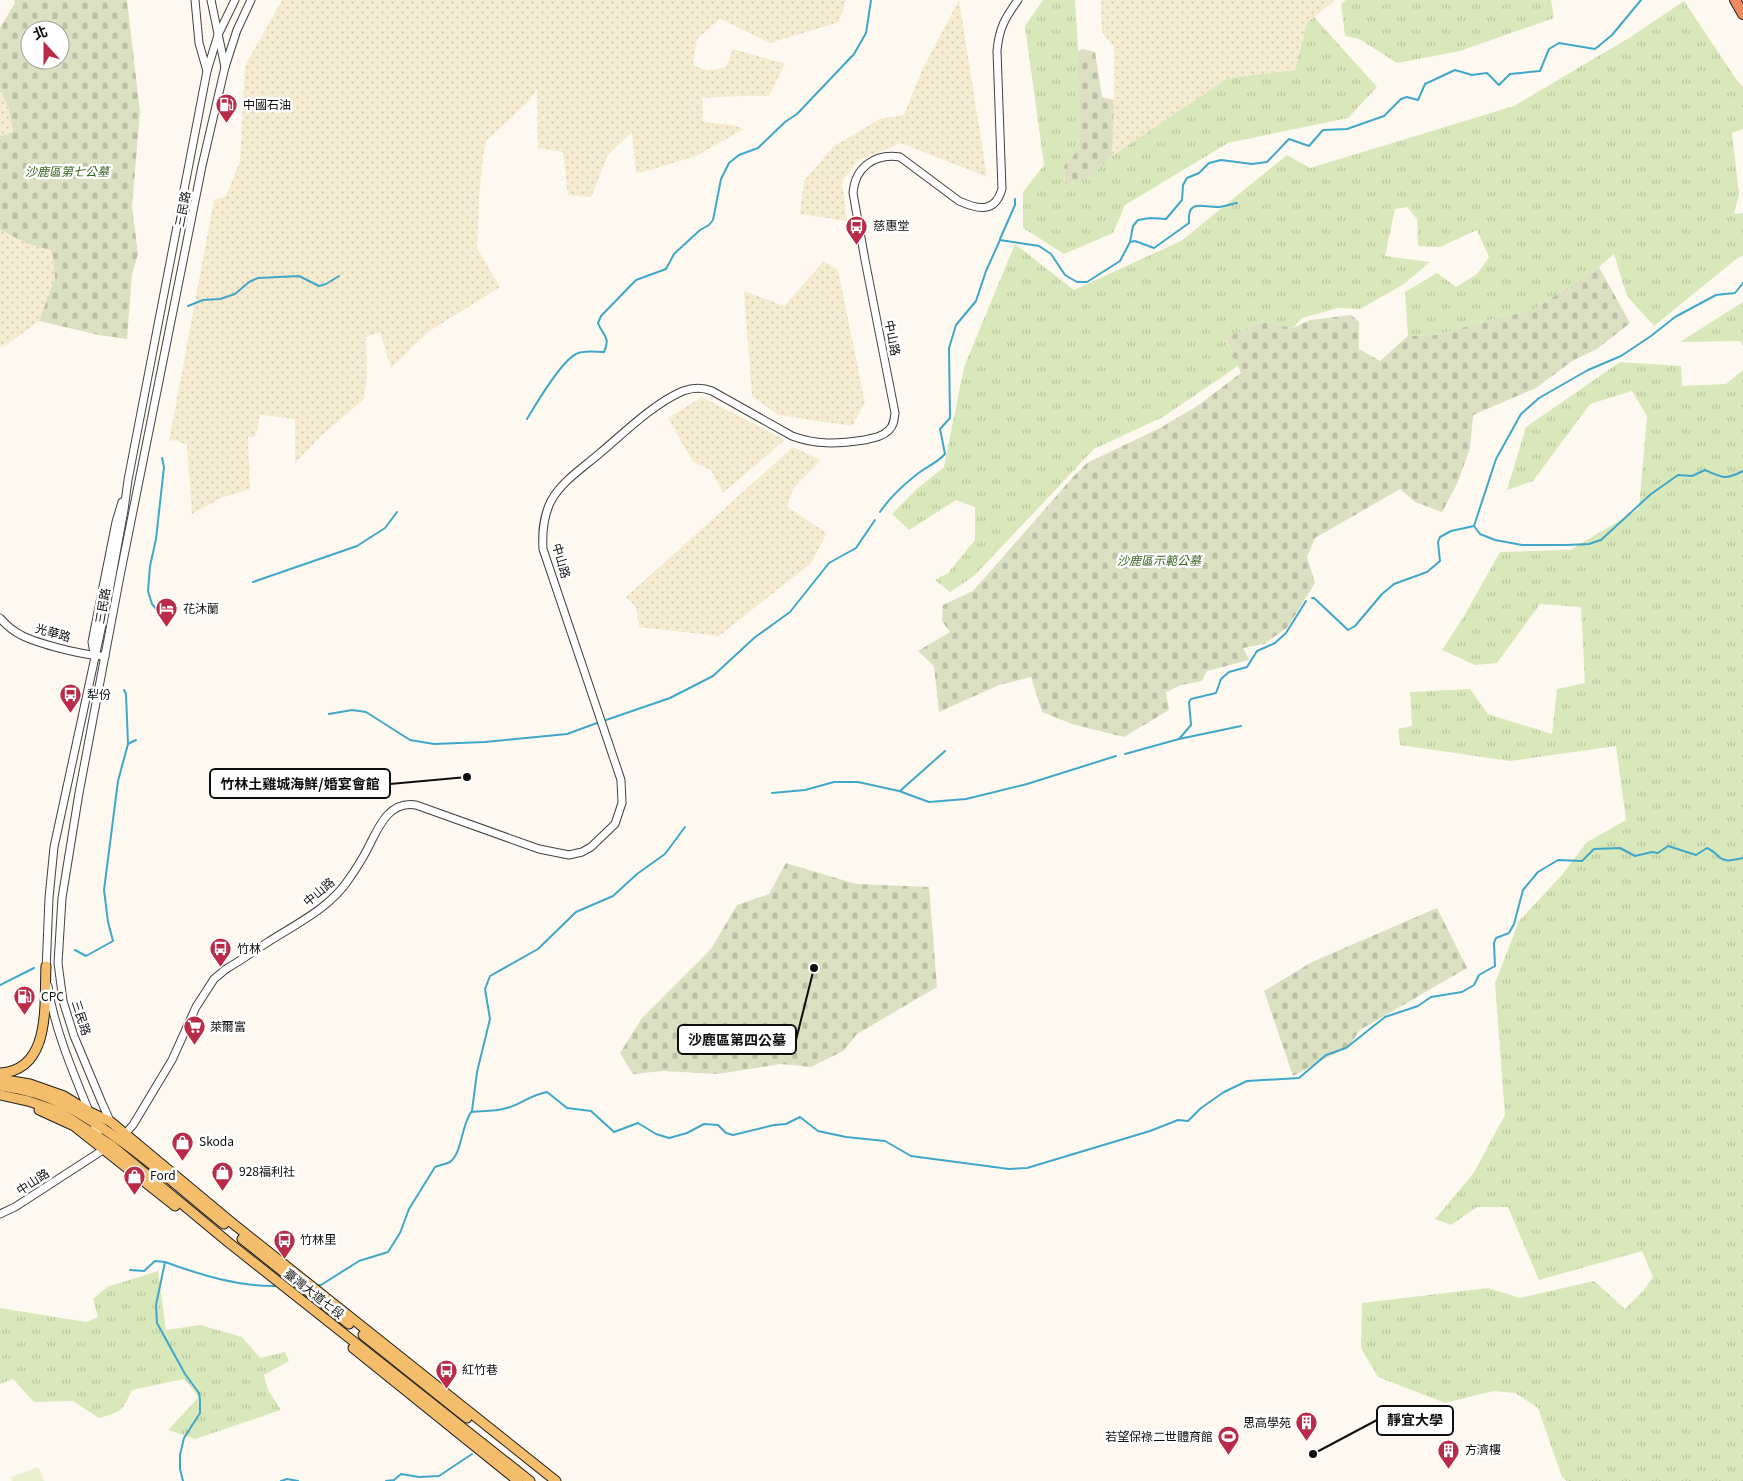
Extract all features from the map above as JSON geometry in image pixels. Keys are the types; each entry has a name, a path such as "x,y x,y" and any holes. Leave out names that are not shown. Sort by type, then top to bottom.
{"highway":[{"path":"1735,0 1743,14"}],"main road":[{"path":"0,1073 20,1069 26,1064 41,1039 44,1023 46,966"},
{"name":"臺灣大道七段","path":"0,1078 41,1087 64,1096 111,1122 115,1140 228,1242 530,1481"},
{"name":"臺灣大道七段","path":"0,1086 44,1097 62,1104 95,1124 295,1280 546,1481"},
{"name":"臺灣大道七段","path":"0,1094 28,1100 58,1111 99,1137 115,1140 518,1481"},
{"name":"臺灣大道七段","path":"0,1100 26,1105 74,1126 115,1140 231,1222 556,1481"},
{"name":"臺灣大道七段","path":"231,1222 241,1233 290,1271 295,1280"}],"street":[{"name":"三民路","path":"195,0 199,43 207,71"},
{"name":"三民路","path":"211,0 225,68"},
{"name":"三民路","path":"99,1137 70,1064 57,1024 49,990 46,966 47,931 54,847 67,792 122,520 142,404 207,71 218,35 235,0"},
{"name":"三民路","path":"111,1122 74,1036 63,1001 58,963 62,898 79,793 202,166 225,68 251,0"},
{"name":"中山路","path":"0,1214 15,1207 115,1140 133,1124 172,1060 196,1007 214,979 226,969 318,910 337,895 365,854 382,821 388,813 397,807 416,805 539,850 569,855 582,852 591,847 615,824 622,803 621,780 544,549 542,529 545,515 552,500 565,483 644,417 683,391 698,387 712,391 792,436 804,440 841,443 876,438 884,435 890,429 894,422 895,413 863,252 853,193 854,184 858,174 866,166 883,156 893,156 905,160 959,201 968,205 984,208 991,206 997,201 1002,189 998,39 1001,26 1018,0"},
{"path":"142,404 154,406"},
{"name":"光華路","path":"0,618 21,635 36,641 95,656 106,656"},
{"path":"67,792 79,793"},
{"path":"47,931 60,930"}],"shaded area":[{"path":"282,0 846,0 839,22 770,43 720,19 697,39 693,65 707,71 726,67 733,49 785,64 769,96 702,98 703,122 733,125 744,129 696,156 636,174 632,132 608,155 591,197 568,195 563,152 538,148 537,89 530,100 486,141 483,156 477,248 500,287 428,332 391,368 380,332 366,337 367,373 364,399 323,434 295,463 295,419 260,415 256,436 248,437 250,489 221,498 192,514 187,445 175,440 169,441 214,200 226,196 240,161 245,66"},
{"path":"959,0 987,177 901,143 859,160 842,181 847,221 800,214 804,181 834,146 880,119 904,115 922,70"},
{"path":"1101,0 1335,0 1307,23 1295,70 1228,78 1112,156 1114,47 1102,32"},
{"path":"0,91 8,106 13,132 0,136"},
{"path":"0,230 26,243 52,251 55,278 39,321 5,346 0,347"},
{"path":"824,261 838,270 865,403 852,426 778,415 752,396 744,291 784,306"},
{"path":"702,397 785,440 723,493 711,470 693,462 668,418"},
{"path":"793,447 821,460 793,489 787,507 827,533 811,563 719,636 639,627 636,607 626,597"}],"green space":[{"name":"沙鹿區第七公墓","path":"14,0 127,0 140,112 132,207 138,254 132,274 127,339 99,335 39,321 55,278 52,251 26,243 0,230 0,136 13,132 8,106 0,91 0,28 15,3"},
{"path":"1043,0 1075,0 1079,63 1080,148 1064,166 1065,183 1091,176 1112,156 1228,78 1295,70 1307,23 1314,17 1377,87 1348,118 1228,143 1125,205 1113,233 1064,254 1023,228 1023,192 1044,165 1025,26"},
{"path":"1346,0 1551,0 1554,18 1460,51 1397,63 1359,39 1345,36 1341,4"},
{"path":"1684,1 1743,87 1743,129 1732,133 1739,194 1734,214 1743,213 1743,255 1654,326 1627,296 1614,254 1599,267 1533,310 1437,335 1408,336 1405,292 1437,273 1456,287 1477,274 1489,257 1477,230 1440,247 1418,246 1417,219 1407,207 1395,209 1385,256 1430,262 1404,284 1360,309 1338,308 1302,318 1293,328 1260,322 1226,339 1238,366 1163,417 1094,449 974,576 950,592 935,580 948,573 975,540 975,507 956,500 909,530 892,514 918,488 944,467 964,367 1015,244 1074,290 1181,241 1287,155 1310,168 1514,106 1629,38"},
{"path":"1082,49 1095,52 1102,97 1114,100 1112,156 1091,176 1065,184 1064,166 1080,148 1078,52"},
{"name":"沙鹿區示範公墓","path":"1599,267 1630,323 1597,349 1572,361 1536,388 1473,415 1470,448 1457,484 1442,512 1415,502 1400,489 1315,538 1307,557 1315,583 1287,628 1264,644 1243,648 1249,660 1207,671 1202,681 1181,685 1166,692 1169,710 1124,737 1072,724 1042,712 1031,677 999,685 939,712 934,666 918,651 950,632 942,621 943,605 973,591 1087,463 1162,427 1200,404 1241,373 1226,338 1260,322 1293,328 1310,320 1351,315 1359,322 1359,349 1380,361 1408,336 1437,335 1533,310"},
{"path":"1743,302 1743,346 1740,341 1680,342"},
{"path":"1620,362 1681,366 1682,386 1726,384 1743,370 1743,1481 1567,1481 1562,1477 1538,1408 1515,1393 1493,1391 1445,1403 1378,1377 1361,1348 1362,1303 1488,1288 1520,1298 1594,1281 1625,1309 1643,1291 1653,1277 1642,1251 1539,1280 1508,1207 1477,1207 1451,1225 1435,1219 1473,1174 1505,1115 1495,983 1519,921 1561,876 1587,842 1626,820 1616,746 1510,761 1400,745 1398,729 1412,726 1410,692 1470,689 1488,714 1552,734 1557,689 1585,683 1581,607 1540,604 1497,663 1475,665 1442,650 1464,616 1500,552 1570,550 1639,509 1647,416 1632,391 1590,404 1533,481 1507,490 1526,427"},
{"path":"786,863 856,884 929,887 937,987 857,1034 843,1051 811,1067 781,1064 718,1074 663,1071 633,1074 620,1053 642,1018 711,949 737,905 769,894"},
{"path":"1437,908 1467,968 1360,1030 1349,1046 1293,1076 1264,991 1312,962"},
{"path":"158,1271 166,1330 200,1325 242,1337 260,1358 285,1352 289,1361 264,1375 268,1390 281,1410 195,1439 168,1430 199,1397 184,1379 132,1390 120,1410 99,1418 73,1401 34,1402 13,1379 0,1384 0,1308 86,1322 98,1317 93,1299 107,1287"},
{"path":"38,1467 44,1481 12,1481 11,1477"}],"waterway":[{"path":"527,419 549,383 570,358 582,352 604,352 607,343 606,337 598,323 601,316 636,280 666,269 674,254 713,220 721,179 729,163 739,155 758,148 785,122 797,114 854,54 866,33 871,0"},
{"path":"880,512 906,483 945,454 940,429 950,418 949,348 956,325 976,301 986,271 1000,240 1039,246 1051,254 1065,275 1077,282 1087,282 1120,261 1130,242 1133,226 1138,220 1150,218 1166,219 1182,200 1183,185 1187,178 1199,173 1209,163 1221,160 1252,164 1267,162 1289,139 1309,146 1323,130 1347,129 1384,116 1401,99 1407,97 1418,100 1425,84 1455,70 1472,75 1487,73 1499,85 1510,74 1540,71 1549,49 1559,43 1595,49 1612,35 1641,0"},
{"path":"1000,239 1015,205 1015,199"},
{"path":"1130,242 1135,241 1154,248 1189,223 1190,210 1193,207 1219,207 1237,203"},
{"path":"188,306 203,300 220,299 235,294 249,282 258,278 299,276 319,286 339,276"},
{"path":"1312,598 1348,630 1355,626 1382,594 1394,584 1427,572 1440,561 1438,542 1440,537 1451,531 1474,526 1496,459 1521,414 1539,398 1588,370 1621,356 1675,317 1716,295 1735,293 1743,283"},
{"path":"158,611 152,604 148,591 164,467 162,458"},
{"path":"1474,526 1480,534 1495,540 1522,545 1589,544 1601,540 1651,494 1678,475 1692,476 1705,470 1728,477 1743,471"},
{"path":"253,582 357,546 385,528 397,512"},
{"path":"606,720 670,698 713,676 754,638 790,612 829,563 856,548 875,520"},
{"path":"1179,739 1191,725 1189,702 1191,699 1216,693 1221,679 1229,672 1247,667 1257,651 1275,643 1286,633 1306,601"},
{"path":"124,690 126,694 128,744"},
{"path":"329,714 352,710 366,712 410,740 434,744 485,742 567,734 597,723"},
{"path":"1125,754 1179,739 1241,726"},
{"path":"75,950 86,956 113,941 108,922 104,890 118,781 128,744 136,740"},
{"path":"900,791 945,751"},
{"path":"772,793 805,790 834,782 858,782 899,791 929,802 966,799 1027,784 1116,756"},
{"path":"472,1111 477,1072 490,1019 485,989 490,976 538,949 576,912 613,896 637,874 665,854 685,827"},
{"path":"316,1285 321,1285 359,1261 388,1252 400,1233 409,1209 435,1167 450,1162 454,1158 471,1112 502,1109 547,1092 567,1108 591,1111 614,1132 638,1123 656,1134 669,1138 687,1133 704,1124 718,1125 726,1133 733,1135 786,1124 800,1117 818,1131 846,1137 885,1141 911,1156 1009,1169 1027,1168 1150,1131 1178,1120 1188,1121 1201,1108 1224,1092 1247,1081 1299,1078 1326,1055 1346,1048 1385,1017 1418,1006 1431,997 1462,992 1474,985 1479,975 1495,966 1494,943 1496,938 1509,933 1514,924 1523,890 1538,872 1558,860 1582,861 1594,849 1620,848 1635,856 1652,852 1658,853 1668,846 1696,855 1707,848 1727,860 1743,858"},
{"path":"0,985 34,968"},
{"path":"130,1270 144,1271 155,1261 165,1262 156,1305 157,1323 185,1374 199,1393 200,1413 184,1438 180,1455 180,1469 183,1481"},
{"path":"165,1262 206,1276 263,1286 278,1286"},
{"path":"386,1481 394,1480 401,1474 419,1477 439,1476 472,1454"},
{"path":"281,1481 287,1479 298,1481"}],"place":[{"name":"中國石油","path":"227,124"},
{"name":"慈惠堂","path":"857,245"},
{"name":"花沐蘭","path":"167,628"},
{"name":"犁份","path":"71,714"},
{"name":"竹林土雞城海鮮/婚宴會館","path":"467,777"},
{"name":"竹林","path":"221,968"},
{"name":"沙鹿區第四公墓","path":"814,968"},
{"name":"CPC","path":"25,1016"},
{"name":"萊爾富","path":"194,1046"},
{"name":"Skoda","path":"183,1161"},
{"name":"928福利社","path":"223,1191"},
{"name":"Ford","path":"134,1195"},
{"name":"竹林里","path":"284,1259"},
{"name":"紅竹巷","path":"446,1389"},
{"name":"思高學苑","path":"1307,1442"},
{"name":"靜宜大學","path":"1313,1454"},
{"name":"若望保祿二世體育館","path":"1229,1456"},
{"name":"方濟樓","path":"1449,1469"}]}
